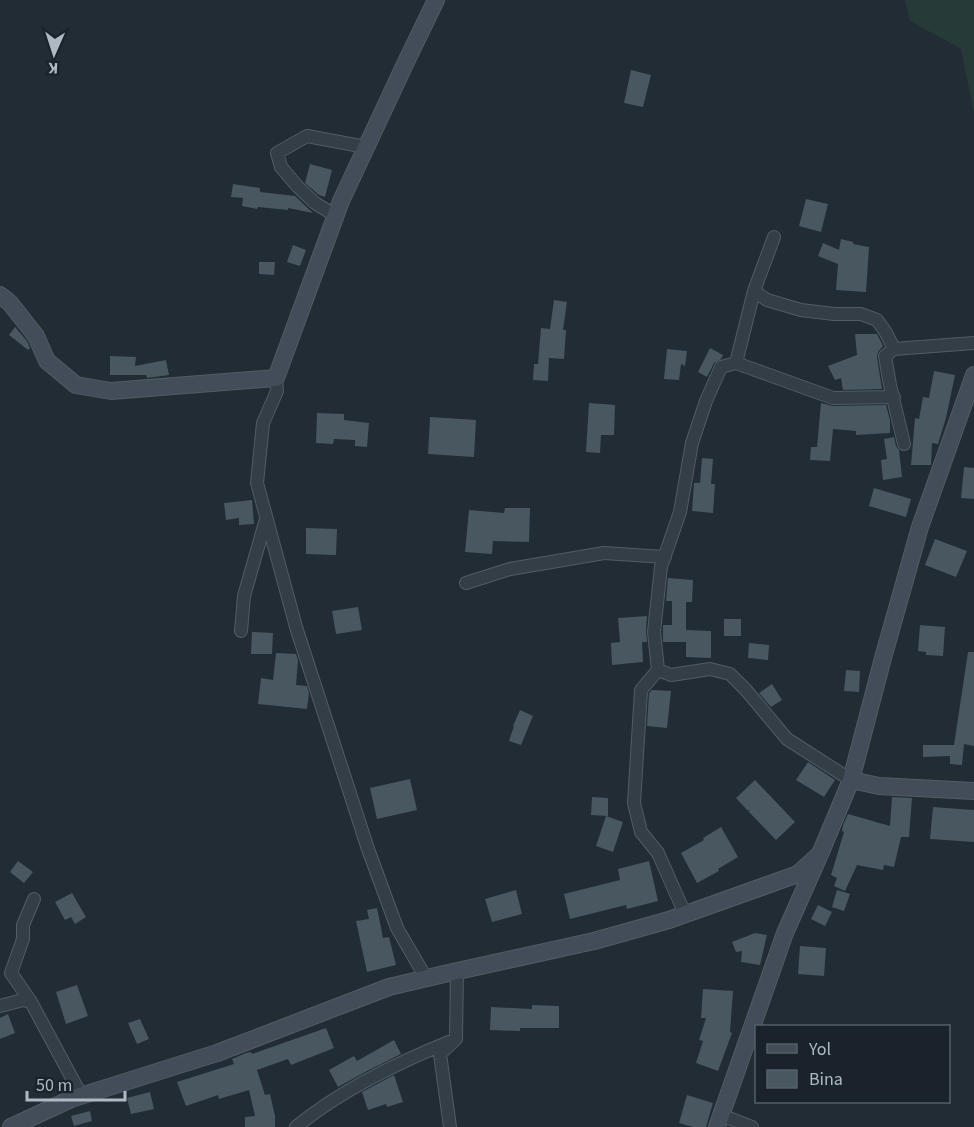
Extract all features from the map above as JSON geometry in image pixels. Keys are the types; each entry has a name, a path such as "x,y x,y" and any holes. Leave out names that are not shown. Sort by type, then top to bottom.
{"street":[{"path":"426,978 397,927 368,849 296,627 257,483 263,423 278,391 276,378 341,201 436,0"},
{"path":"336,216 315,203 298,187 281,167 277,153 307,136 366,147"},
{"path":"736,363 754,291 774,237"},
{"path":"754,291 767,300 801,310 861,314 877,321 894,349"},
{"path":"0,295 10,303 36,336 47,361 76,384 111,391 276,378"},
{"path":"904,444 885,357 894,349 974,343"},
{"path":"685,914 658,853 641,832 634,803 641,690 658,670 654,632 661,567 680,512 692,442 706,401 721,367 736,363 833,398 894,397"},
{"path":"752,1127 719,1121 785,933 850,780 920,527 974,375"},
{"path":"241,631 244,596 266,518"},
{"path":"466,583 510,569 604,553 664,557"},
{"path":"658,670 671,675 710,669 730,674 787,739 850,780 879,786 974,791"},
{"path":"11,1127 81,1095 217,1053 389,987 594,941 669,920 798,874 820,854"},
{"path":"34,899 23,925 23,939 11,973 31,1002 81,1095"},
{"path":"450,1127 440,1054 456,1040 457,970"},
{"path":"0,1006 23,1000 31,1002"},
{"path":"296,1127 357,1086 415,1056 456,1040"}],"green space":[{"path":"905,0 974,0 974,113 961,49 910,21"}],"building":[{"path":"631,70 651,75 643,107 624,103"},
{"path":"310,164 332,170 325,197 319,195 305,183"},
{"path":"233,184 260,188 260,192 295,196 313,213 288,208 288,210 258,207 257,209 242,206 243,198 231,197"},
{"path":"806,199 828,204 821,232 799,226"},
{"path":"841,239 869,247 866,292 836,290 838,264 818,256 823,243 839,250"},
{"path":"293,245 306,250 300,266 287,262"},
{"path":"259,262 275,262 274,275 259,274"},
{"path":"554,300 567,302 563,330 566,330 564,359 549,358 548,381 533,380 534,364 538,364 541,328 550,329"},
{"path":"15,327 27,341 30,348 28,350 9,335"},
{"path":"855,334 877,334 883,346 877,357 882,389 843,390 841,378 835,380 828,366 857,355"},
{"path":"710,348 723,355 714,363 707,377 698,372"},
{"path":"667,349 687,351 685,366 681,364 679,380 664,379"},
{"path":"110,356 136,357 135,366 166,360 169,375 147,378 146,375 110,375"},
{"path":"934,371 955,375 946,418 938,444 932,443 931,465 911,465 915,418 919,419 923,397 929,398"},
{"path":"589,403 615,405 614,435 601,435 600,453 586,452"},
{"path":"821,403 833,406 886,405 890,420 890,433 856,435 856,431 833,429 830,461 810,460 811,447 817,447"},
{"path":"317,413 344,414 344,420 369,423 367,447 355,446 355,440 334,439 333,444 316,443"},
{"path":"430,417 476,420 474,457 428,454"},
{"path":"894,437 899,450 902,477 883,480 881,460 887,459 884,439"},
{"path":"702,458 713,459 711,484 715,484 713,513 692,511 694,483 700,483"},
{"path":"964,467 974,468 974,499 961,498"},
{"path":"874,488 911,499 906,517 869,506"},
{"path":"252,500 254,524 239,525 239,518 226,520 224,503"},
{"path":"505,508 530,508 529,542 493,541 492,554 465,552 469,510 504,513"},
{"path":"306,528 337,529 336,555 306,554"},
{"path":"935,539 967,551 956,577 925,565"},
{"path":"668,578 693,580 692,602 686,602 686,630 711,631 711,658 686,657 686,642 663,642 663,625 672,625 672,601 666,601"},
{"path":"358,607 362,630 336,634 332,611"},
{"path":"647,616 647,642 642,642 643,662 612,665 611,643 620,642 618,618"},
{"path":"724,619 741,619 741,636 724,636"},
{"path":"920,625 945,627 943,656 926,655 926,652 918,651"},
{"path":"252,632 273,633 272,654 251,654"},
{"path":"749,643 769,645 768,660 748,658"},
{"path":"968,652 974,652 974,746 964,744 962,765 950,764 950,756 923,757 923,745 954,745"},
{"path":"276,653 296,654 298,660 296,685 307,686 309,693 307,709 258,704 261,678 273,680"},
{"path":"846,670 860,671 859,692 844,691"},
{"path":"772,684 782,700 771,707 759,693"},
{"path":"652,690 671,691 667,728 647,726 649,693"},
{"path":"520,710 533,716 521,745 509,741"},
{"path":"808,762 835,780 824,797 796,780"},
{"path":"410,779 417,810 377,819 370,788"},
{"path":"755,780 795,822 776,840 748,811 751,810 747,810 736,798"},
{"path":"592,797 608,798 608,816 591,815"},
{"path":"892,797 912,798 909,837 901,837 894,867 884,865 883,870 857,865 845,891 834,886 837,878 831,875 844,832 842,831 843,825 848,814 890,826"},
{"path":"933,807 974,810 974,842 930,839"},
{"path":"606,816 623,822 613,852 596,846"},
{"path":"721,827 738,857 697,883 681,853"},
{"path":"18,861 33,872 24,883 10,872"},
{"path":"649,861 658,901 627,909 626,905 570,919 564,894 620,880 618,869"},
{"path":"516,890 522,914 492,922 485,899"},
{"path":"837,890 850,894 844,911 832,907"},
{"path":"72,893 86,917 75,924 71,917 65,920 55,902"},
{"path":"818,905 832,912 825,926 811,919"},
{"path":"377,908 383,938 389,937 396,965 367,972 356,921 369,919 367,910"},
{"path":"755,933 767,935 760,965 741,962 742,951 736,952 732,942"},
{"path":"800,946 826,948 824,976 798,974"},
{"path":"77,985 88,1016 66,1024 56,992"},
{"path":"703,989 733,991 730,1032 732,1033 718,1071 696,1063 703,1041 699,1040 706,1018 701,1018"},
{"path":"532,1005 559,1006 559,1028 520,1028 520,1031 490,1030 491,1007 532,1009"},
{"path":"8,1014 15,1033 0,1039 0,1018"},
{"path":"140,1019 149,1039 137,1044 128,1023"},
{"path":"326,1028 334,1048 291,1065 288,1059 257,1070 265,1095 270,1094 275,1127 245,1127 245,1117 255,1116 249,1090 219,1099 218,1095 186,1106 177,1082 234,1064 232,1059 246,1053 251,1052 252,1054"},
{"path":"394,1040 401,1054 338,1087 329,1070 354,1056 357,1061"},
{"path":"394,1075 403,1102 387,1107 386,1104 368,1110 362,1092"},
{"path":"150,1092 154,1109 131,1114 127,1098"},
{"path":"687,1095 713,1103 706,1127 693,1127 679,1123"},
{"path":"90,1111 92,1121 74,1126 71,1116"}]}
